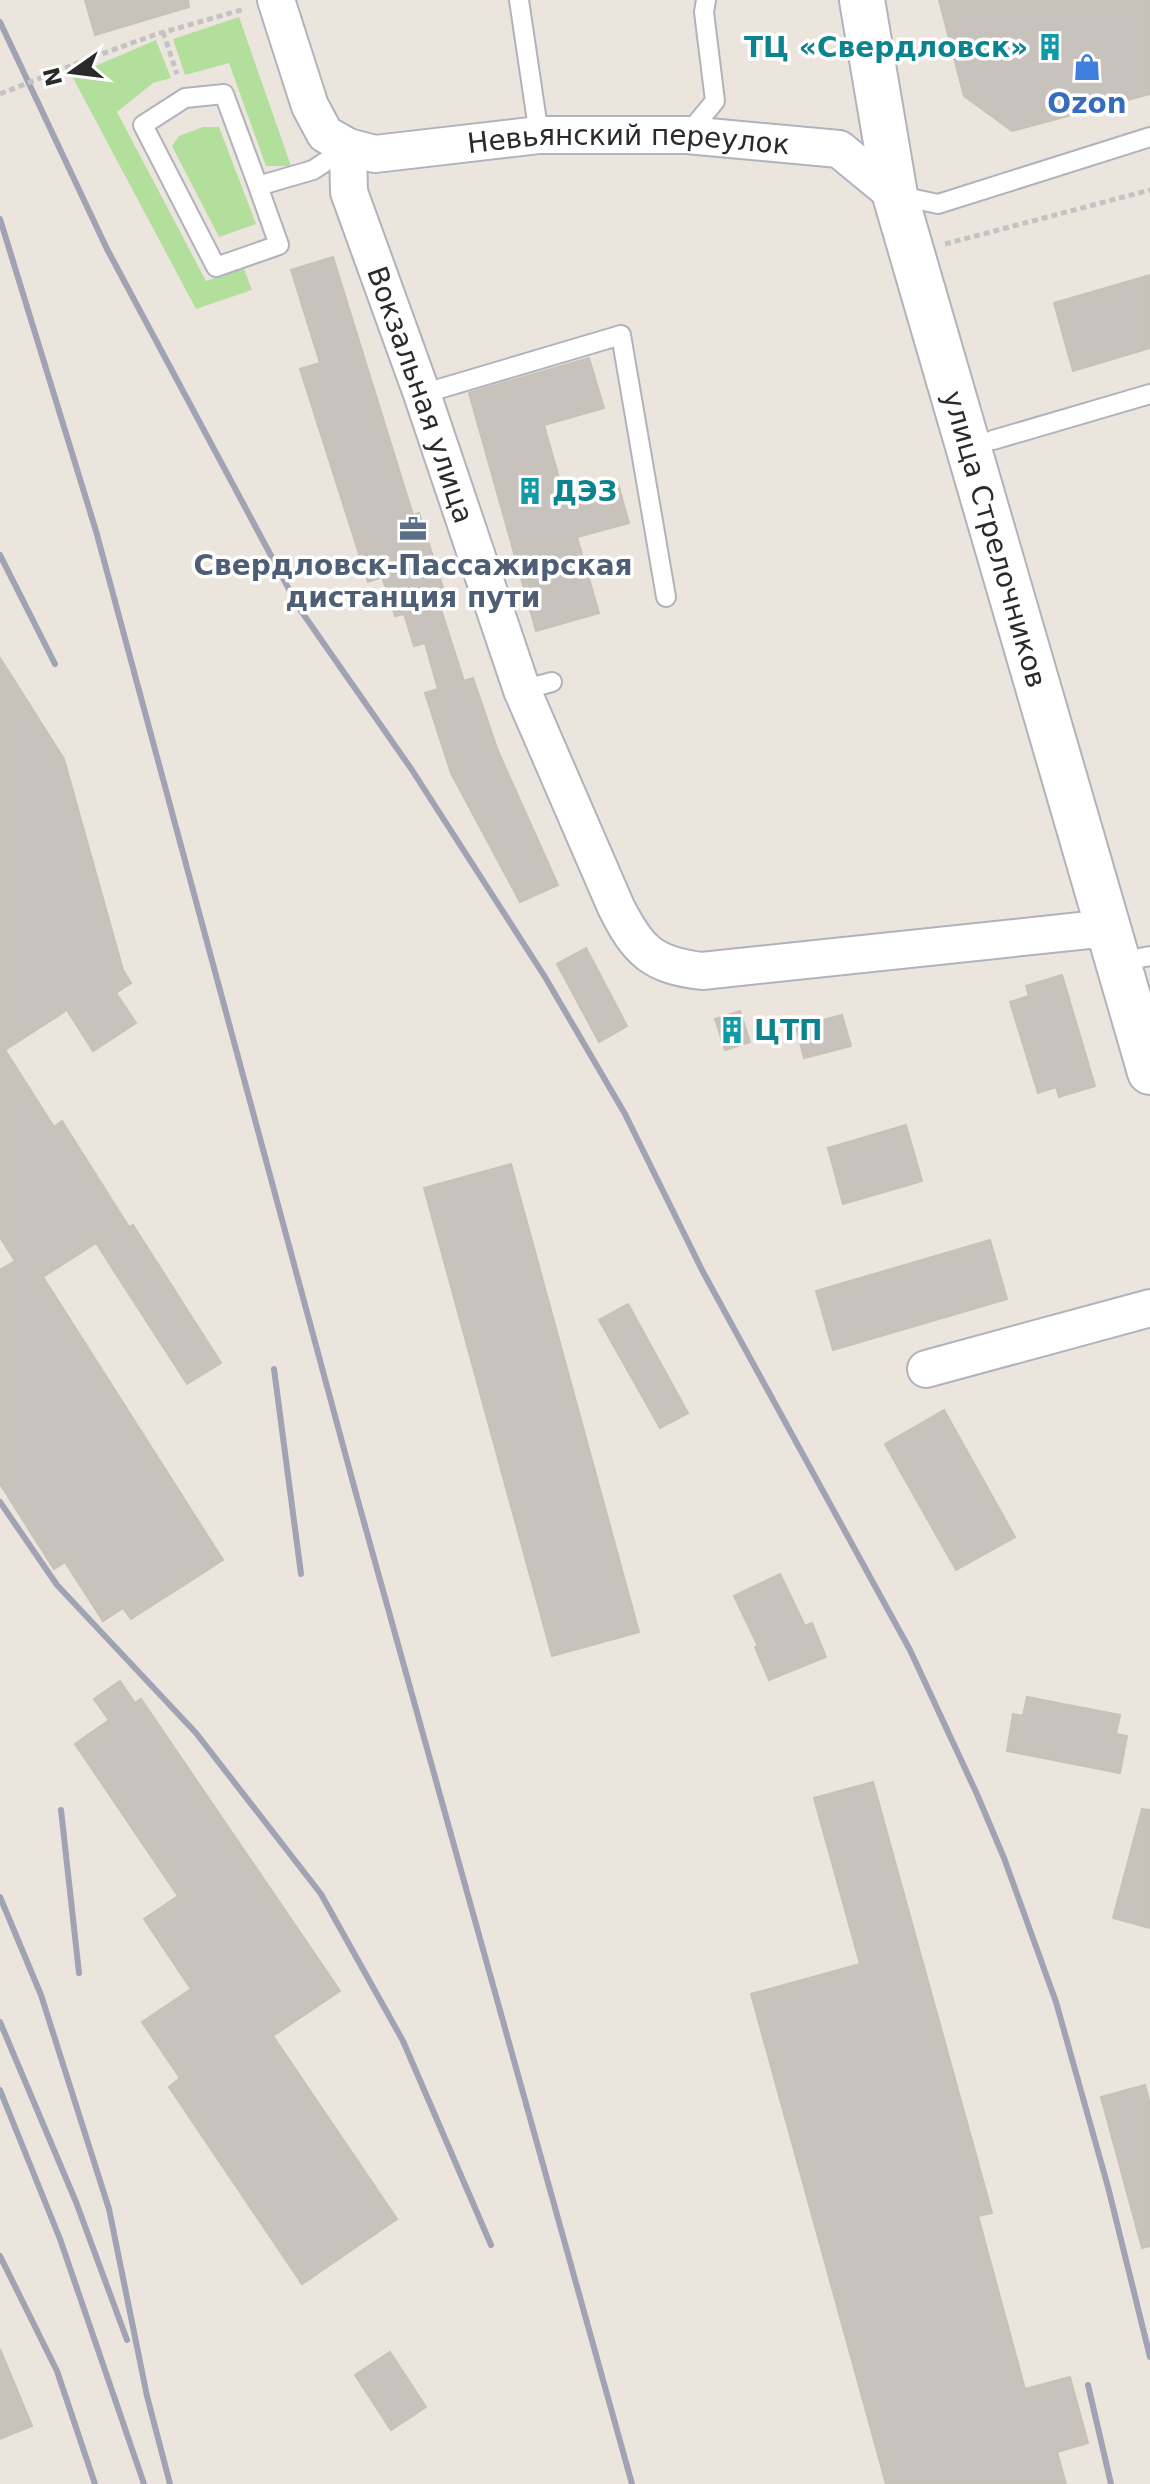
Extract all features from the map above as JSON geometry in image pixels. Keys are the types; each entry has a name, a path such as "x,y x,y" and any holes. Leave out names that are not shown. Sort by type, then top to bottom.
{"main road":[{"name":"улица Стрелочников","path":"862,0 895,195 1125,949 1150,1072"}],"street":[{"path":"266,3 325,134 348,147"},
{"name":"Невьянский переулок","path":"348,147 375,154 539,135 687,135 839,149 895,195"},
{"name":"Вокзальная улица","path":"348,147 349,192 422,394 537,686 628,932 644,952 660,963 702,971 1125,949"},
{"path":"926,1369 1150,1308"}],"lane":[{"path":"519,0 539,135"},
{"path":"687,135 715,101 704,12 706,0"},
{"path":"224,94 258,186 279,245 216,267 143,125 185,98 224,94"},
{"path":"895,195 938,204 1150,137"},
{"path":"258,186 313,170 348,147"},
{"path":"422,394 621,335 666,597"},
{"path":"993,440 1150,394"}],"path":[{"path":"0,94 163,32 266,3"},
{"path":"163,32 185,98"},
{"path":"944,244 1150,190"}],"green space":[{"path":"239,17 291,166 266,166 229,63 185,75 173,39"},
{"path":"156,40 171,78 153,83 117,112 206,281 244,269 252,290 196,309 72,76"},
{"path":"203,127 219,127 256,224 219,237 172,146 179,136"}],"building":[{"path":"85,0 188,0 189,7 95,35"},
{"name":"ТЦ «Свердловск»","path":"939,0 1150,0 1150,94 1012,131 964,96"},
{"path":"333,257 413,515 419,513 446,597 438,600 464,681 473,678 498,751 558,885 520,902 451,773 425,693 438,689 425,643 414,646 404,614 395,616 382,577 368,582 300,369 320,363 291,270"},
{"path":"1150,275 1150,348 1073,371 1054,303"},
{"name":"ДЭЗ","path":"589,358 604,408 544,425 565,499 618,484 629,523 577,537 599,613 536,631 469,393"},
{"path":"0,658 64,759 123,970 131,983 116,993 136,1023 93,1051 67,1010 5,1050 54,1127 62,1121 221,1363 187,1384 96,1243 43,1277 223,1560 131,1619 123,1608 103,1621 65,1562 54,1569 0,1484 0,1270 15,1261 0,1237"},
{"path":"586,948 627,1026 599,1042 557,964"},
{"path":"1062,975 1095,1086 1059,1097 1056,1087 1038,1093 1010,1002 1029,996 1026,986"},
{"name":"ЦТП","path":"740,1011 750,1042 725,1050 715,1019"},
{"path":"842,1015 851,1046 804,1058 796,1027"},
{"path":"906,1125 922,1181 843,1204 828,1148"},
{"path":"511,1164 639,1632 552,1656 424,1188"},
{"path":"990,1240 1007,1299 833,1350 816,1291"},
{"path":"628,1304 688,1413 660,1428 599,1320"},
{"path":"944,1410 1015,1537 956,1570 885,1444"},
{"path":"780,1574 805,1626 812,1623 826,1657 769,1680 755,1647 758,1646 734,1596"},
{"path":"120,1681 135,1703 141,1699 340,1991 273,2036 397,2219 302,2284 169,2087 180,2078 142,2022 191,1989 144,1919 178,1896 75,1744 109,1720 94,1699"},
{"path":"1027,1697 1120,1715 1116,1734 1127,1736 1120,1773 1007,1751 1013,1714 1023,1716"},
{"path":"873,1782 992,2213 978,2216 1025,2389 1070,2377 1088,2443 1057,2452 1066,2484 886,2484 751,1994 860,1964 814,1798"},
{"path":"1142,1809 1150,1810 1150,1928 1113,1918"},
{"path":"1145,2085 1150,2104 1150,2246 1142,2248 1101,2097"},
{"path":"0,2349 32,2426 0,2439"},
{"path":"390,2352 426,2407 391,2430 355,2375"}],"railway":[{"path":"0,22 107,249 299,608 412,770 545,977 625,1114 703,1272 910,1650 1004,1858 1056,2002 1108,2187 1150,2357"},
{"path":"0,219 96,531 355,1490 632,2484"},
{"path":"0,555 55,664"},
{"path":"274,1369 301,1574"},
{"path":"0,1502 57,1585 196,1733 321,1894 403,2041 491,2245"},
{"path":"61,1810 79,1973"},
{"path":"0,1897 41,1995 109,2209 147,2396 170,2484"},
{"path":"0,2022 76,2202 127,2340"},
{"path":"0,2090 60,2239 144,2484"},
{"path":"0,2256 57,2371 95,2484"},
{"path":"1088,2385 1111,2484"}],"place":[{"name":"ТЦ «Свердловск»","path":"1050,47"},
{"name":"Ozon","path":"1087,67"},
{"name":"ДЭЗ","path":"530,491"},
{"name":"Свердловск-Пассажирская дистанция пути","path":"413,529"},
{"name":"ЦТП","path":"732,1030"}]}
